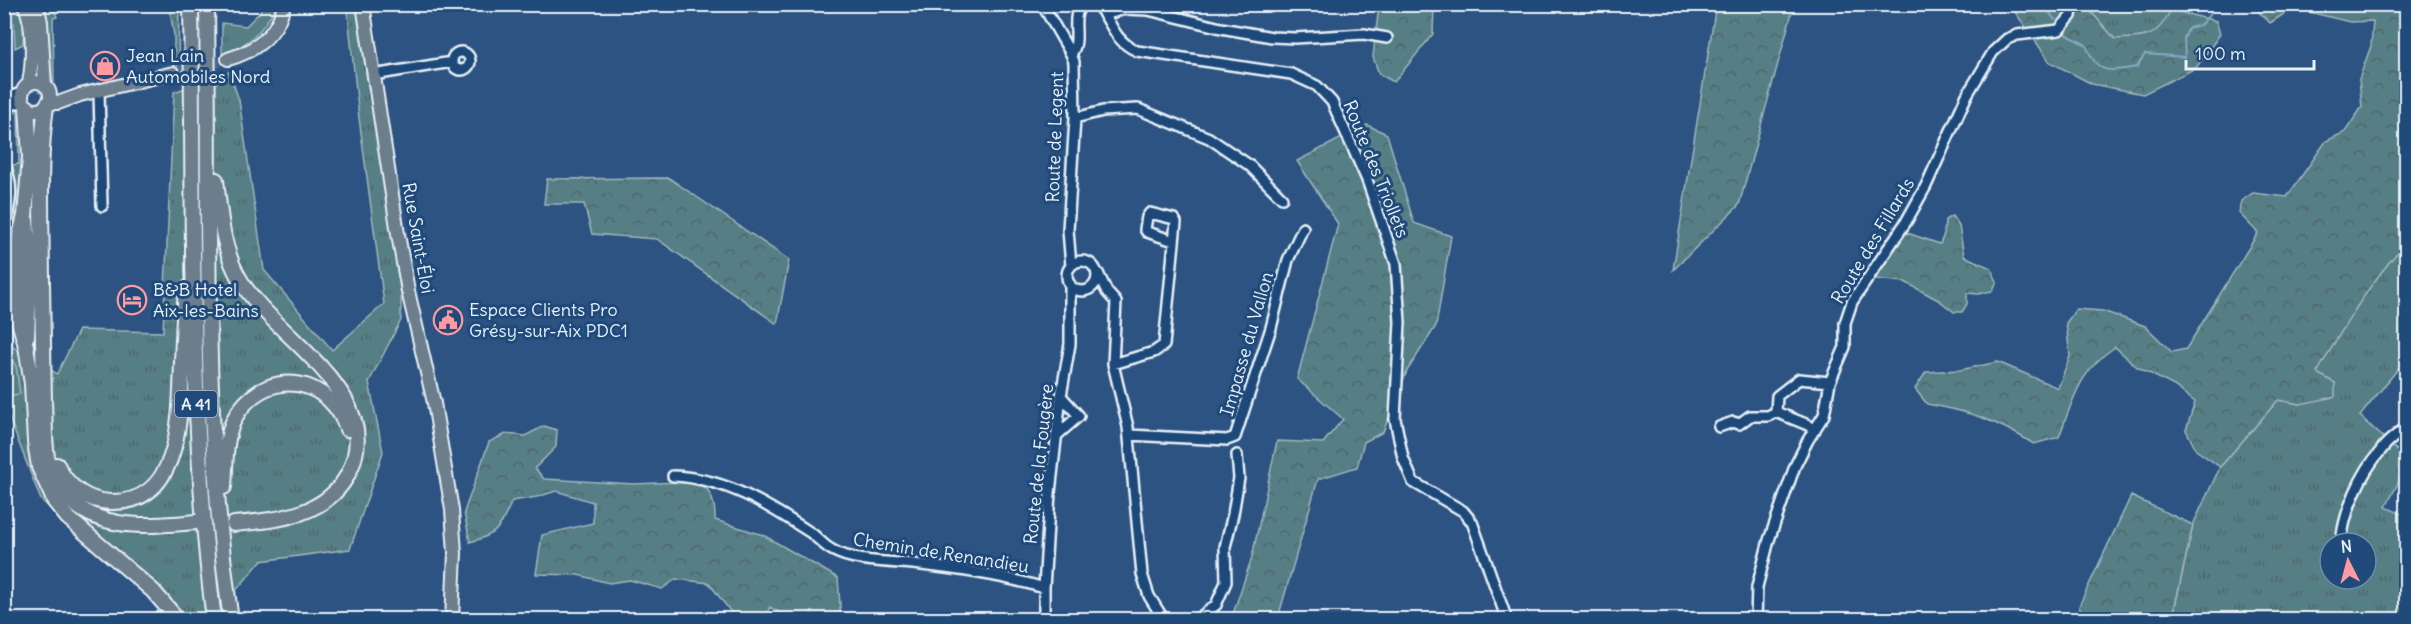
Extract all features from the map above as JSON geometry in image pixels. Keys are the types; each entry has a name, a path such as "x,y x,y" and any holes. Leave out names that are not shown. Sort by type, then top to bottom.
{"highway":[{"name":"A 41","path":"191,4 198,446 203,524 214,620"},
{"name":"A 41","path":"207,4 211,365 221,538 231,620"},
{"path":"25,96 30,156 25,216 19,239 16,266 16,311 26,346 32,384 37,456 47,486 55,502 67,517 139,578 178,620"},
{"path":"47,97 42,224 42,346 46,456 61,490 84,511 111,522 135,525 196,525 134,531 102,526 76,514 47,486"},
{"path":"209,130 223,233 234,268 245,288 263,311 316,361 333,381 349,409 357,441 356,456 346,478 334,493 321,503 305,512 283,518 234,522 294,509 316,499 338,478 348,456 349,436 340,412 325,395 304,386 284,384 258,392 239,411 231,429 227,445 221,538"},
{"path":"45,425 51,452 60,472 70,484 88,497 110,502 132,499 149,489 162,475 173,452 178,425 193,188"}],"main road":[{"path":"24,4 30,28 25,96 35,110 47,97 42,22 37,4"},
{"path":"228,59 256,47 271,34 281,19 284,4"},
{"name":"Rue Saint-Éloi","path":"363,4 406,280 434,403 452,510 454,553 452,620"},
{"path":"25,96 38,82 47,97 58,103 80,95 173,73"}],"street":[{"name":"Route de Legent","path":"1042,4 1074,62 1075,118 1068,230 1071,266"},
{"path":"1071,54 1076,46 1076,14 1078,8 1083,4"},
{"name":"Route des Triollets","path":"1096,4 1115,36 1137,51 1291,74 1317,86 1332,102 1367,180 1396,264 1400,322 1395,419 1403,458 1413,482 1463,512 1472,522 1508,620"},
{"name":"Route des Fillards","path":"1756,620 1757,587 1769,540 1795,466 1824,415 1830,382 1845,347 1845,323 1852,302 1906,222 1926,186 1976,77 1993,52 2007,39 2017,35 2059,30 2071,16 2073,4"},
{"path":"1104,15 1125,9 1148,10 1221,28 1272,37 1364,34 1387,38"},
{"path":"373,75 452,62"},
{"path":"99,92 102,206"},
{"path":"4,98 25,96"},
{"path":"4,108 25,96"},
{"path":"1075,118 1103,111 1138,109 1209,138 1249,165 1282,198"},
{"path":"4,164 10,177 4,228"},
{"name":"Impasse du Vallon","path":"1129,435 1215,439 1235,437 1271,328 1288,260 1303,228"},
{"path":"1113,364 1154,352 1164,345 1174,241"},
{"path":"1070,242 1086,261 1094,266 1107,292 1116,302 1113,364 1129,435 1143,581 1149,596 1164,620"},
{"path":"1086,261 1078,261 1071,266 1067,275 1072,288 1083,291 1094,286 1098,273"},
{"name":"Route de la Fougère","path":"1044,620 1050,493 1061,396 1069,353 1072,313 1070,284"},
{"path":"1094,286 1107,292"},
{"name":"Route de la Fougère","path":"1072,313 1083,291"},
{"path":"1776,412 1777,396 1799,378 1830,382"},
{"path":"1056,436 1079,416 1061,396"},
{"path":"1719,427 1733,422 1739,424 1750,416 1768,416 1776,412 1815,430"},
{"path":"2342,531 2343,524 2371,463 2384,446 2406,427"},
{"path":"1196,620 1216,604 1226,582 1225,547 1239,478 1237,455"},
{"name":"Chemin de Renandieu","path":"674,476 690,476 727,485 766,504 833,551 863,559 936,567 1028,583 1044,588"}],"green space":[{"path":"4,5 14,5 24,18 23,44 15,48 14,23 5,15"},
{"path":"43,5 53,5 57,17 53,18 54,82 48,79"},
{"path":"169,5 179,5 178,68 174,69 174,35"},
{"path":"263,5 277,5 255,36 222,56 222,23 246,26 260,12"},
{"path":"347,5 356,5 401,294 401,320 369,382 383,452 350,549 261,561 212,619 182,619 121,571 41,500 5,407 5,231 13,165 19,164 18,114 14,111 7,113 5,110 14,108 25,112 22,192 15,216 10,248 9,293 13,347 57,374 79,330 163,332 174,92 229,72 239,100 264,270 332,350 384,304 359,118"},
{"path":"1379,5 1434,5 1433,34 1394,82 1379,74 1373,57"},
{"path":"1716,5 1794,5 1739,205 1673,270"},
{"path":"2010,5 2085,5 2115,39 2143,37 2155,32 2171,10 2216,21 2220,34 2196,68 2143,94 2092,84 2050,62"},
{"path":"2085,5 2184,5 2171,13 2157,32 2140,37 2115,39"},
{"path":"2252,5 2406,5 2406,243 2369,289 2317,373 2335,383 2335,397 2300,404 2278,400 2220,467 2196,450 2186,430 2195,402 2174,386 2137,367 2115,347 2103,356 2085,376 2059,437 2034,444 1983,418 1927,404 1915,389 1926,372 1960,370 1998,362 2058,388 2070,356 2066,323 2076,309 2103,311 2145,326 2172,352 2186,349 2258,233 2239,213 2241,201 2253,193 2287,197 2326,141 2345,132 2362,107 2359,79 2371,46 2373,21 2350,22 2293,8 2270,23"},
{"path":"1367,125 1387,134 1414,223 1451,236 1436,326 1407,371 1383,432 1364,442 1357,467 1318,479 1278,618 1231,620 1252,557 1277,441 1323,443 1343,419 1297,379 1338,224 1297,161"},
{"path":"669,178 789,260 777,324 657,239 592,234 584,204 544,204 547,179"},
{"path":"1952,216 1959,226 1964,256 1991,268 1997,282 1992,291 1978,294 1967,293 1967,304 1962,312 1954,312 1940,301 1905,282 1874,279 1904,232 1940,244 1944,234 1945,220"},
{"path":"2406,243 2406,359 2360,416 2401,454 2403,473 2386,507 2406,516 2406,619 2172,620 2193,525 2220,467 2278,400 2300,404 2335,383 2316,373 2358,305"},
{"path":"5,347 16,366 20,394 5,396"},
{"path":"544,426 557,430 556,447 535,468 544,479 634,484 702,481 712,499 715,520 763,535 838,578 841,619 786,619 770,607 764,619 736,619 709,583 676,579 662,589 630,580 609,583 578,575 536,574 542,535 593,523 593,502 556,491 512,501 498,528 488,536 470,542 464,512 489,442 506,434 525,436"},
{"path":"2131,496 2193,525 2172,619 2083,619 2079,606"}],"waterway":[{"path":"2043,4 2055,20"},
{"path":"2064,33 2086,45 2090,55 2100,67 2111,70 2137,67 2145,54 2185,57 2184,38 2189,28 2200,25 2219,4"},
{"path":"2266,4 2273,4"},
{"path":"2399,4 2406,8"}],"tunnel":[{"path":"173,73 228,59"}],"place":[{"name":"Jean Lain Automobiles Nord","path":"105,66"},
{"name":"B&B Hotel Aix-les-Bains","path":"132,300"},
{"name":"Espace Clients Pro Grésy-sur-Aix PDC1","path":"448,320"}]}
